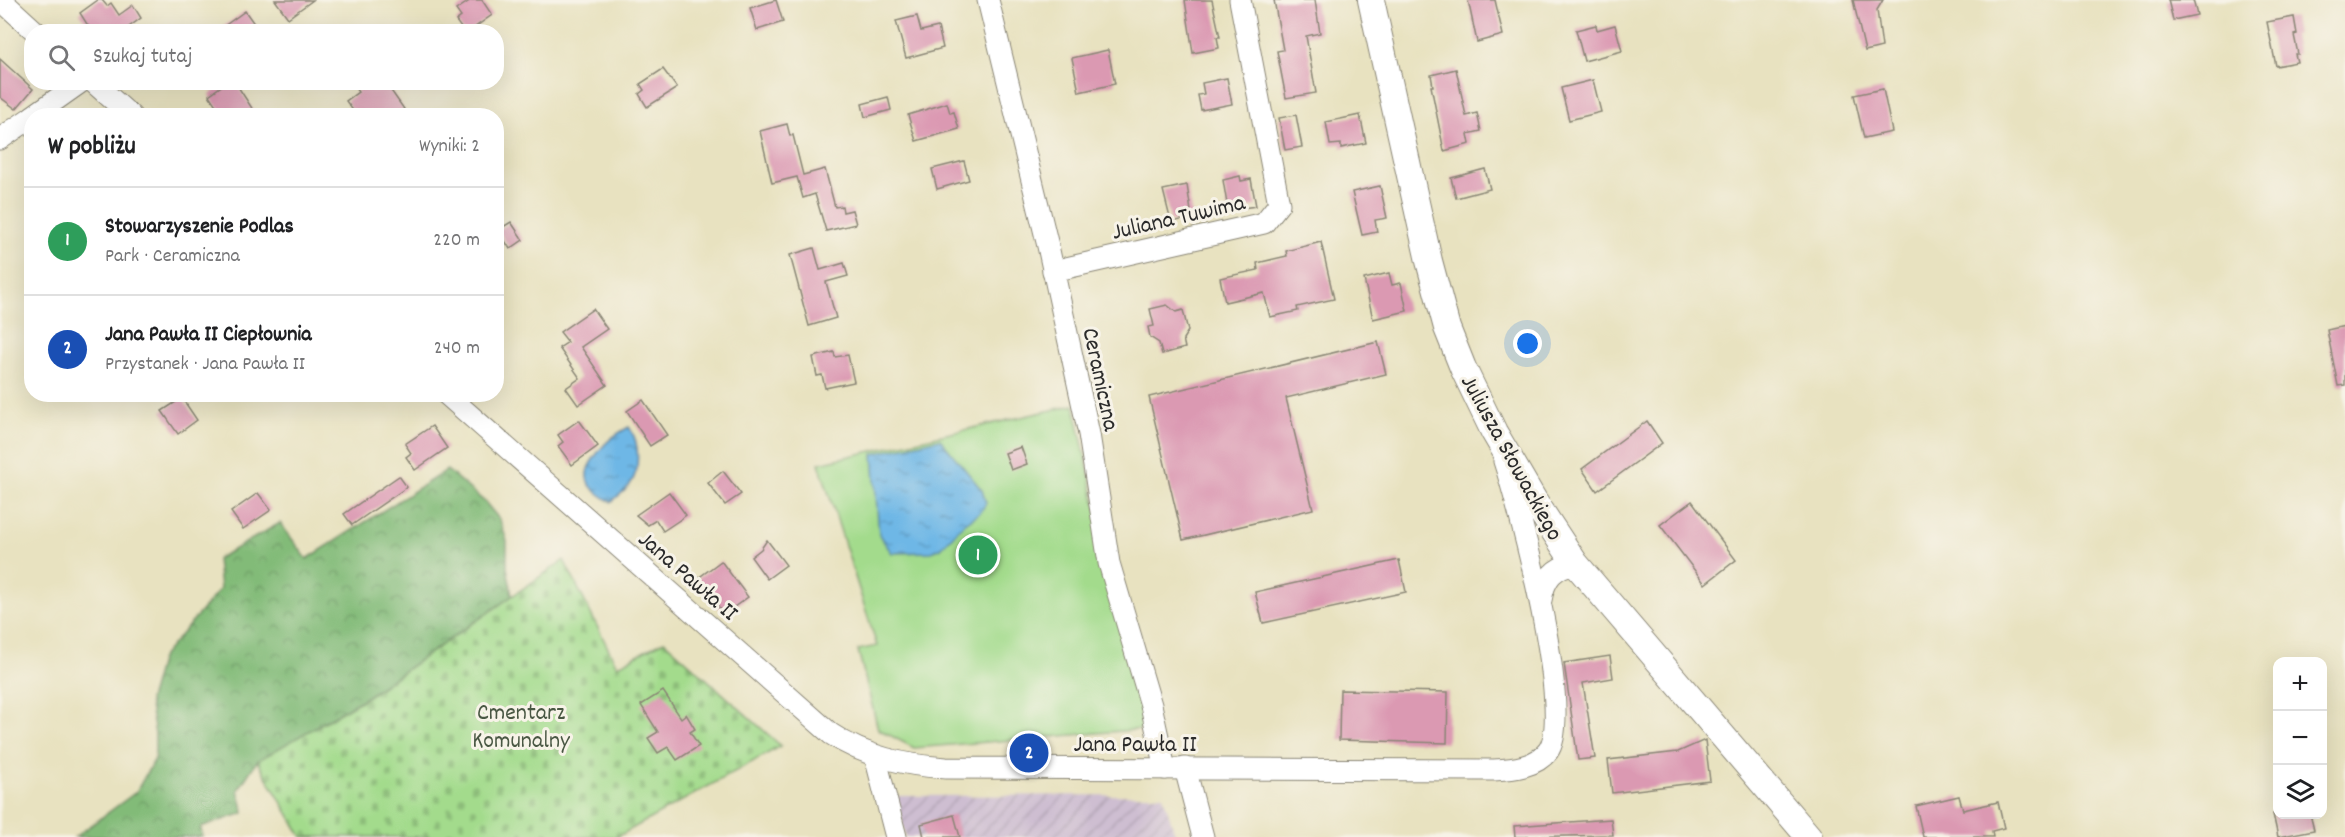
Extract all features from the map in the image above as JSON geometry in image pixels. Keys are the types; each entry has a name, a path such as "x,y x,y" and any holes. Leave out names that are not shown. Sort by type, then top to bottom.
{"street":[{"path":"1,0 27,24"},
{"name":"Ceramiczna","path":"988,0 1053,271 1089,434 1109,563 1151,705 1203,837"},
{"name":"Juliana Tuwima","path":"1053,271 1264,223 1279,204 1240,0"},
{"name":"Juliusza Słowackiego","path":"1371,0 1444,317 1459,360 1494,432 1535,502 1575,563 1809,837"},
{"path":"44,108 69,90"},
{"path":"102,90 122,108"},
{"path":"0,139 24,122"},
{"name":"Jana Pawła II","path":"455,402 831,734 875,756 913,765 946,768 1494,770 1526,766 1539,759 1548,751 1556,732 1553,685 1541,600 1513,490 1494,432"},
{"name":"Jana Pawła II","path":"1541,600 1543,586 1550,574 1563,566 1575,563"},
{"path":"875,756 896,837"}],"shaded area":[{"path":"1163,795 1176,837 906,837 895,796"}],"green space":[{"path":"1074,405 1145,729 914,748 878,729 858,650 877,646 819,463"},
{"path":"447,470 485,502 500,520 507,541 507,567 512,596 363,699 257,761 238,790 244,813 201,827 202,837 75,837 136,792 155,758 155,734 149,700 161,658 220,589 217,559 280,523 307,559"},
{"name":"Cmentarz Komunalny","path":"564,560 617,666 664,641 781,746 617,837 302,837 257,761 364,699"}],"water":[{"path":"629,427 637,448 636,473 629,486 611,502 589,484 587,472 602,448 614,436"},
{"path":"940,439 982,490 986,503 981,512 964,524 941,548 931,552 892,553 879,535 873,454"}],"building":[{"path":"98,0 102,0 107,6 111,3 119,15 133,5 141,18 133,24 87,24 80,13"},
{"path":"275,0 313,0 288,18"},
{"path":"471,0 482,0 492,15 479,24 458,24 456,21 461,17 456,10"},
{"path":"776,0 783,22 757,30 750,8"},
{"path":"1185,0 1212,0 1220,37 1217,37 1219,48 1193,53"},
{"path":"1274,0 1315,0 1320,33 1306,36 1316,93 1286,98 1277,51 1283,50"},
{"path":"1468,0 1495,0 1503,35 1477,42"},
{"path":"1853,0 1883,0 1877,10 1882,47 1865,51"},
{"path":"2168,0 2193,0 2197,15 2173,20"},
{"path":"245,11 254,24 227,24"},
{"path":"917,16 921,31 938,27 943,48 906,58 896,21"},
{"path":"2294,17 2297,34 2294,35 2298,54 2295,54 2297,62 2276,66 2267,22"},
{"path":"1596,25 1597,30 1615,25 1622,51 1584,61 1576,30"},
{"path":"1108,50 1115,84 1079,92 1072,58"},
{"path":"0,59 24,81 24,90 32,90 16,109 0,97"},
{"path":"663,69 677,88 647,107 639,94 644,90 640,84"},
{"path":"1456,69 1466,116 1477,113 1481,131 1468,134 1470,144 1444,151 1431,86 1433,86 1431,75"},
{"path":"1227,78 1232,104 1201,110 1198,95 1204,94 1202,83"},
{"path":"1593,80 1601,112 1569,120 1561,88"},
{"path":"1883,89 1892,132 1864,138 1854,95"},
{"path":"216,90 240,90 252,108 218,108 209,95"},
{"path":"357,90 391,90 403,108 351,108 346,101 358,92"},
{"path":"888,97 891,110 865,117 862,104"},
{"path":"947,103 950,113 954,112 959,129 916,141 908,115"},
{"path":"1296,115 1302,147 1285,150 1279,118"},
{"path":"1360,115 1366,143 1341,148 1341,144 1330,145 1326,122"},
{"path":"787,124 790,136 793,135 803,175 825,169 835,207 842,206 843,212 852,210 856,224 826,231 815,194 803,198 797,177 772,183 760,131"},
{"path":"964,161 969,180 937,189 932,169"},
{"path":"1485,169 1490,189 1456,198 1451,178"},
{"path":"1240,176 1241,181 1251,179 1256,206 1228,210 1223,180"},
{"path":"1187,185 1192,218 1171,222 1163,190"},
{"path":"1380,186 1387,218 1375,220 1377,232 1362,235 1352,192"},
{"path":"511,222 523,240 510,249 504,240 504,226"},
{"path":"1321,242 1334,299 1297,307 1298,311 1270,317 1264,293 1225,302 1220,278 1258,270 1257,263 1287,256 1286,251"},
{"path":"814,248 820,270 844,263 848,276 826,282 836,318 809,326 790,255"},
{"path":"1389,273 1392,285 1401,283 1407,311 1373,319 1364,279"},
{"path":"1167,305 1176,312 1183,310 1188,331 1183,339 1185,348 1162,354 1159,343 1150,337 1148,327 1154,326 1150,309"},
{"path":"593,309 607,329 581,347 607,385 578,405 566,388 580,378 559,348 568,342 560,332"},
{"path":"2345,326 2345,385 2338,386 2327,330"},
{"path":"1378,342 1386,374 1286,398 1313,509 1183,540 1149,397"},
{"path":"834,352 835,357 848,355 854,382 825,388 822,375 817,376 813,357"},
{"path":"643,400 667,435 650,446 627,411"},
{"path":"176,402 185,402 197,420 178,434 162,411"},
{"path":"579,420 598,446 572,465 558,446 563,442 558,435"},
{"path":"1647,421 1662,443 1597,491 1582,469"},
{"path":"432,426 447,448 415,470 406,457 411,453 405,444"},
{"path":"1021,447 1027,464 1011,470 1005,453"},
{"path":"723,471 741,494 725,505 708,483"},
{"path":"399,476 407,487 352,525 344,514"},
{"path":"669,492 686,515 681,519 663,531 656,520 648,525 636,515"},
{"path":"258,493 271,510 243,529 231,512"},
{"path":"1692,501 1736,560 1705,584 1660,525"},
{"path":"767,540 786,565 767,579 751,557"},
{"path":"1399,560 1406,592 1263,623 1255,592"},
{"path":"721,561 748,597 724,614 697,579"},
{"path":"1610,656 1613,678 1583,683 1595,758 1578,760 1564,663"},
{"path":"1340,690 1448,692 1447,743 1339,740"},
{"path":"663,691 681,718 686,714 695,729 690,732 699,746 677,760 668,747 658,753 648,738 658,732 641,705"},
{"path":"1705,740 1710,781 1612,793 1608,760 1678,752"},
{"path":"1959,796 1963,810 1998,802 2004,828 1992,831 1993,837 1923,837 1916,806"},
{"path":"954,815 960,837 924,837 921,824"},
{"path":"1611,819 1613,835 1515,837 1514,826"},
{"path":"2274,819 2311,819 2314,830 2278,837"}],"place":[{"name":"Stowarzyszenie Podlas","path":"978,555"},
{"name":"Jana Pawła II Ciepłownia","path":"1029,753"}]}
